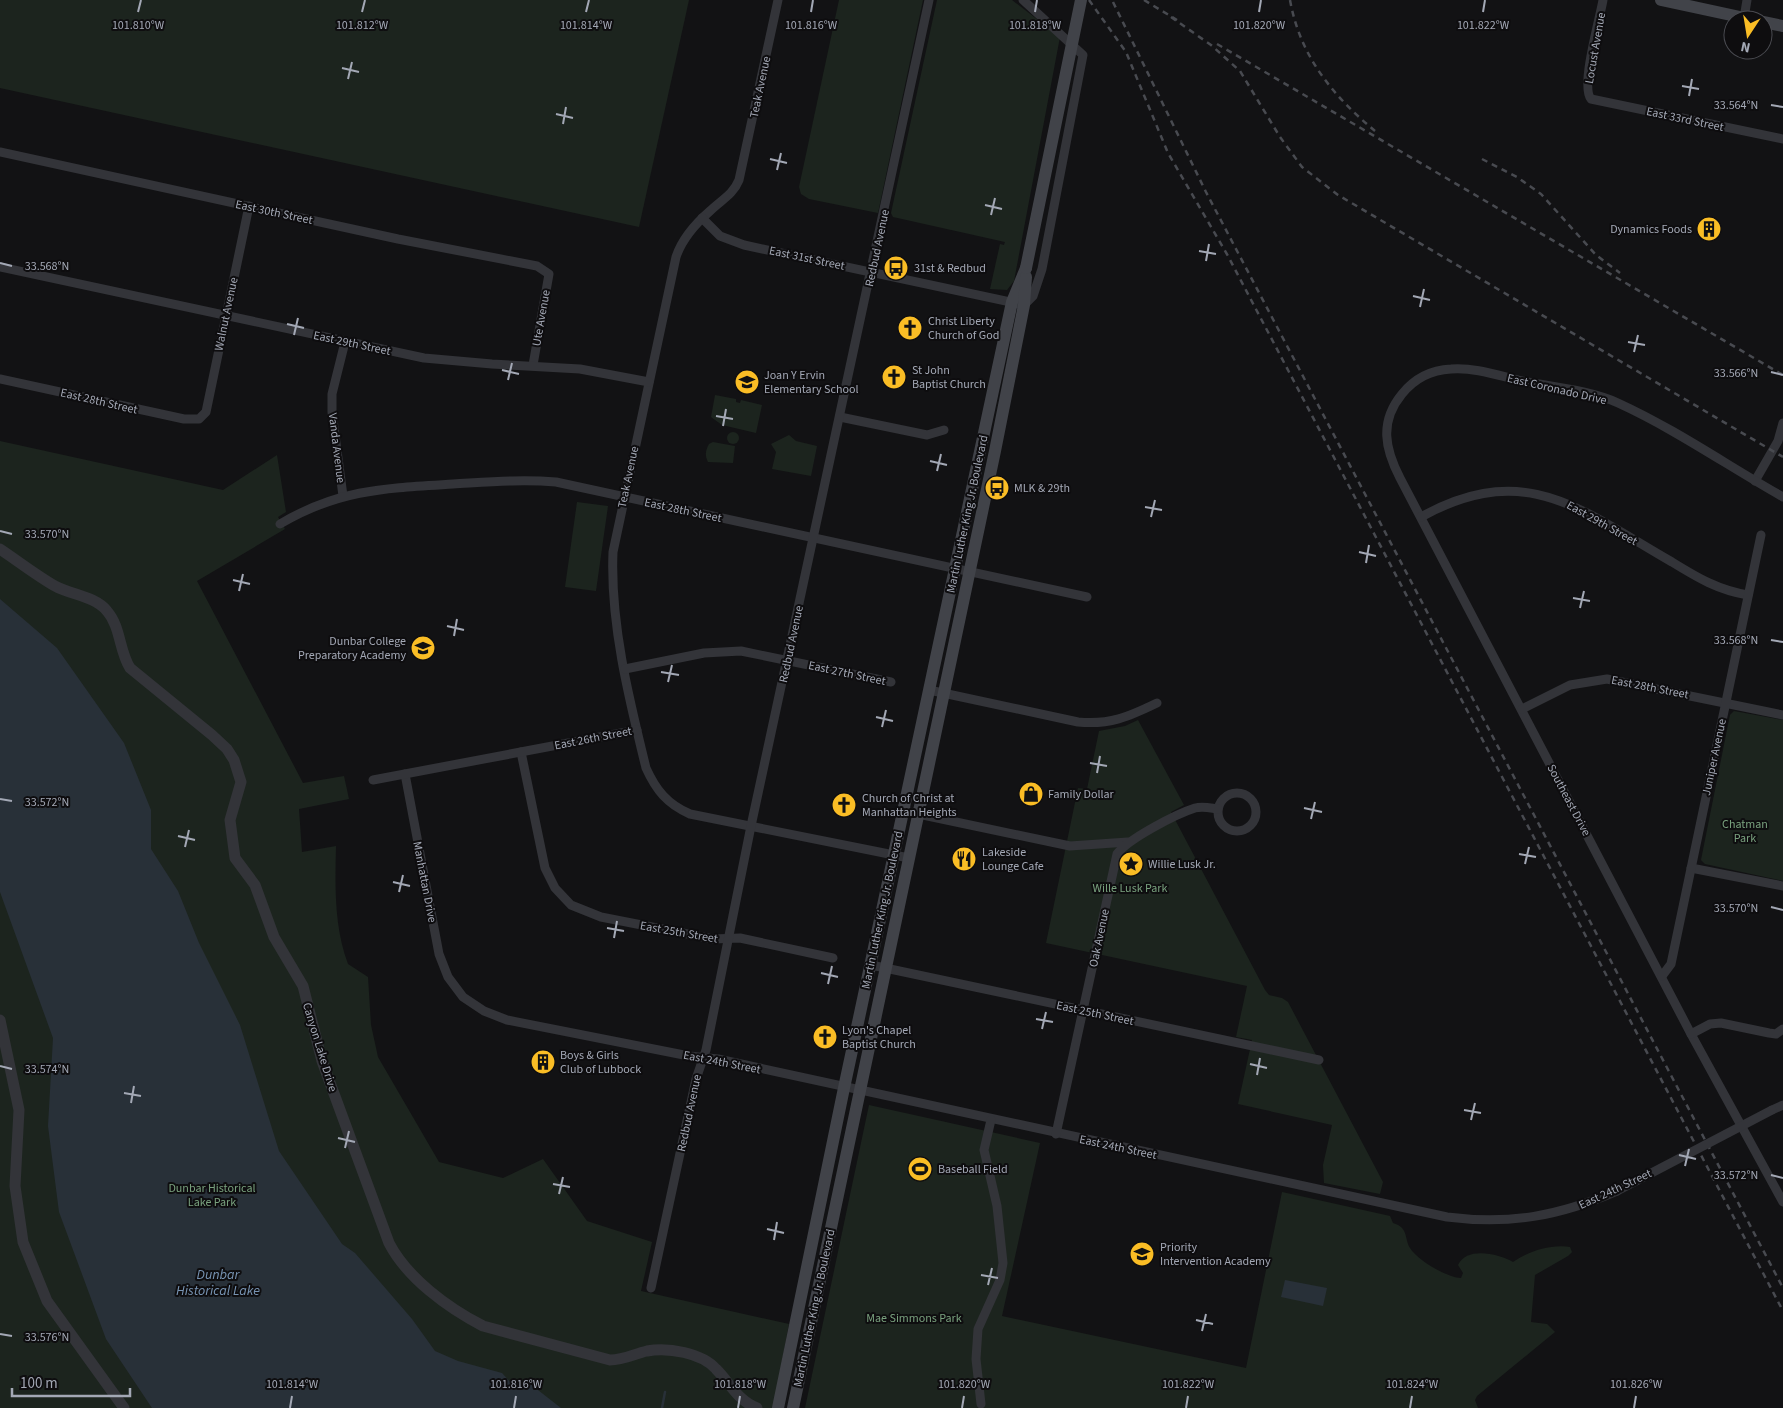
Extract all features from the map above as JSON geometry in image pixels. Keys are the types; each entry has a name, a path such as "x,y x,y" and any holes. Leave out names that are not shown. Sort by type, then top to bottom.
{"main road":[{"name":"Martin Luther King Jr. Boulevard","path":"778,1408 954,569 1018,304 1081,0"},
{"path":"1660,0 1679,2 1723,13"},
{"name":"Martin Luther King Jr. Boulevard","path":"793,1408 858,1091 969,572 1018,304"}],"street":[{"name":"Teak Avenue","path":"637,730 615,619 612,576 613,552 676,257 680,246 691,231 702,218 735,190 739,180 778,0"},
{"name":"Redbud Avenue","path":"651,1288 696,1079 703,1058 729,939 751,826 872,272 929,0"},
{"path":"1018,304 1033,296 1042,269 1084,55 1023,0"},
{"name":"Locust Avenue","path":"1588,96 1589,74 1603,0"},
{"name":"East 33rd Street","path":"1588,96 1591,99 1783,139"},
{"name":"East 30th Street","path":"0,152 398,239 537,266 547,272"},
{"name":"Walnut Avenue","path":"199,419 206,412 249,206"},
{"name":"East 31st Street","path":"702,218 720,236 730,241 1018,304"},
{"name":"East 29th Street","path":"0,267 424,358 483,364 588,370 649,382"},
{"name":"Ute Avenue","path":"533,366 549,274 547,272"},
{"name":"Vanda Avenue","path":"343,496 332,412 332,394 345,342"},
{"name":"East Coronado Drive","path":"1403,393 1423,377 1452,369 1473,370 1591,395 1615,402 1644,416 1783,498"},
{"name":"East 28th Street","path":"0,379 184,420 199,419"},
{"name":"Southeast Drive","path":"1403,393 1387,419 1387,443 1392,462 1691,1034 1783,1202"},
{"path":"840,417 927,435 944,430"},
{"path":"1755,481 1775,446 1783,423"},
{"name":"East 28th Street","path":"280,524 314,506 343,496 385,488 520,480 556,482 1087,597"},
{"name":"East 29th Street","path":"1420,517 1443,505 1476,494 1510,490 1537,492 1578,507 1717,588 1748,596"},
{"name":"Juniper Avenue","path":"1662,976 1671,964 1761,535"},
{"name":"Canyon Lake Drive","path":"0,549 55,586 87,598 106,608 111,616 124,660 130,668 212,735 227,749 234,760 241,782 230,820 234,858 254,885 274,938 303,986 322,1060 389,1243 397,1258 448,1305 483,1326 610,1360 619,1360 654,1350 671,1351 702,1358 712,1364 739,1397 757,1408"},
{"name":"East 27th Street","path":"625,669 662,660 724,651 741,651 891,682"},
{"name":"East 28th Street","path":"1522,709 1570,685 1607,679 1783,715"},
{"path":"929,690 1078,722 1098,724 1128,717 1156,703"},
{"name":"East 26th Street","path":"373,780 637,730 646,768 657,790 664,798 690,814 909,858"},
{"name":"East 25th Street","path":"521,752 543,863 549,878 563,898 581,911 601,917 713,940 740,938 833,958"},
{"name":"Manhattan Drive","path":"405,774 439,954 445,972 455,987"},
{"path":"1242,793 1255,803 1257,816 1249,828 1233,831 1221,823 1218,809 1226,796 1242,793"},
{"name":"Oak Avenue","path":"1056,1134 1117,854 1128,842 1188,811 1205,807 1218,809"},
{"path":"904,811 1070,846 1128,842"},
{"path":"1691,868 1783,886"},
{"name":"East 25th Street","path":"871,966 1319,1060"},
{"name":"East 24th Street","path":"455,987 474,1005 507,1020 703,1058 1438,1215 1476,1220 1523,1219 1562,1212 1617,1190 1783,1105"},
{"path":"0,1020 19,1110 15,1186 23,1242 47,1301 124,1408"},
{"path":"1691,1034 1710,1024 1721,1023 1769,1034 1776,1034 1783,1029"},
{"path":"982,1404 976,1359 978,1329 1000,1280 1003,1263 997,1206 984,1150 991,1120"}],"green space":[{"path":"0,0 689,0 639,227 0,88"},
{"path":"839,0 923,0 878,213 809,199 801,194 799,187"},
{"path":"937,0 1012,0 1060,37 1014,281 1007,290 990,289 1000,244 1004,245 1005,242 893,217 891,213"},
{"path":"715,395 736,399 736,402 740,403 741,400 762,405 756,433 722,425 711,417"},
{"path":"731,432 735,432 739,438 735,444 731,444 727,440 727,436"},
{"path":"789,435 796,441 817,446 811,476 772,469 776,452 771,444"},
{"name":"Dunbar Historical Lake Park","path":"0,441 223,490 277,455 286,512 278,517 285,529 197,581 303,783 344,776 349,799 299,809 302,852 336,846 336,891 340,936 348,964 368,977 371,1025 378,1057 439,1162 503,1178 543,1159 587,1221 652,1242 641,1291 789,1324 773,1408 0,1408"},
{"path":"713,442 735,446 733,463 708,462 706,451 709,444"},
{"path":"577,502 608,506 596,591 565,587"},
{"name":"Chatman Park","path":"1734,711 1783,720 1783,881 1705,864 1701,860 1730,715"},
{"name":"Wille Lusk Park","path":"1138,720 1184,805 1171,812 1265,990 1269,995 1282,998 1288,1002 1383,1182 1380,1194 1324,1183 1323,1165 1332,1125 1238,1104 1252,1040 1236,1037 1247,986 1046,943 1078,788 1087,789 1099,731 1125,726"},
{"name":"Mae Simmons Park","path":"869,1105 1040,1143 1002,1316 1246,1368 1282,1192 1390,1216 1393,1223 1404,1230 1410,1248 1419,1258 1433,1268 1455,1277 1461,1278 1463,1273 1458,1265 1468,1255 1492,1254 1513,1262 1540,1249 1570,1247 1572,1252 1568,1256 1535,1275 1531,1322 1547,1324 1555,1332 1477,1396 1475,1400 1478,1408 805,1408"}],"water":[{"name":"Dunbar Historical Lake","path":"0,599 57,648 124,743 151,810 151,849 178,891 199,943 240,1025 279,1151 342,1244 355,1253 412,1319 435,1351 458,1361 502,1373 512,1384 529,1383 561,1408 152,1408 106,1339 59,1212 48,1126 53,1038 0,892"},
{"path":"1285,1280 1327,1288 1323,1306 1281,1297"}],"waterway":[{"path":"662,1408 665,1392"}],"railway":[{"path":"1089,0 1126,52 1168,153 1228,256 1783,1311"},
{"path":"1144,0 1177,20"},
{"path":"1290,0 1301,39 1320,73 1345,103 1375,131"},
{"path":"1113,2 1206,192 1783,1288"},
{"path":"1171,17 1211,45 1240,71 1280,137 1302,167 1338,195 1783,457"},
{"path":"1217,44 1783,375"},
{"path":"1482,159 1517,177 1541,194 1596,255 1620,273"}],"place":[{"name":"Dynamics Foods","path":"1709,229"},
{"name":"31st & Redbud","path":"896,268"},
{"name":"Christ Liberty Church of God","path":"910,328"},
{"name":"St John Baptist Church","path":"894,377"},
{"name":"Joan Y Ervin Elementary School","path":"747,382"},
{"name":"MLK & 29th","path":"997,488"},
{"name":"Dunbar College Preparatory Academy","path":"423,648"},
{"name":"Family Dollar","path":"1031,794"},
{"name":"Church of Christ at Manhattan Heights","path":"844,805"},
{"name":"Lakeside Lounge Cafe","path":"964,859"},
{"name":"Willie Lusk Jr.","path":"1131,864"},
{"name":"Lyon's Chapel Baptist Church","path":"825,1037"},
{"name":"Boys & Girls Club of Lubbock","path":"543,1062"},
{"name":"Baseball Field","path":"920,1169"},
{"name":"Priority Intervention Academy","path":"1142,1254"}]}
